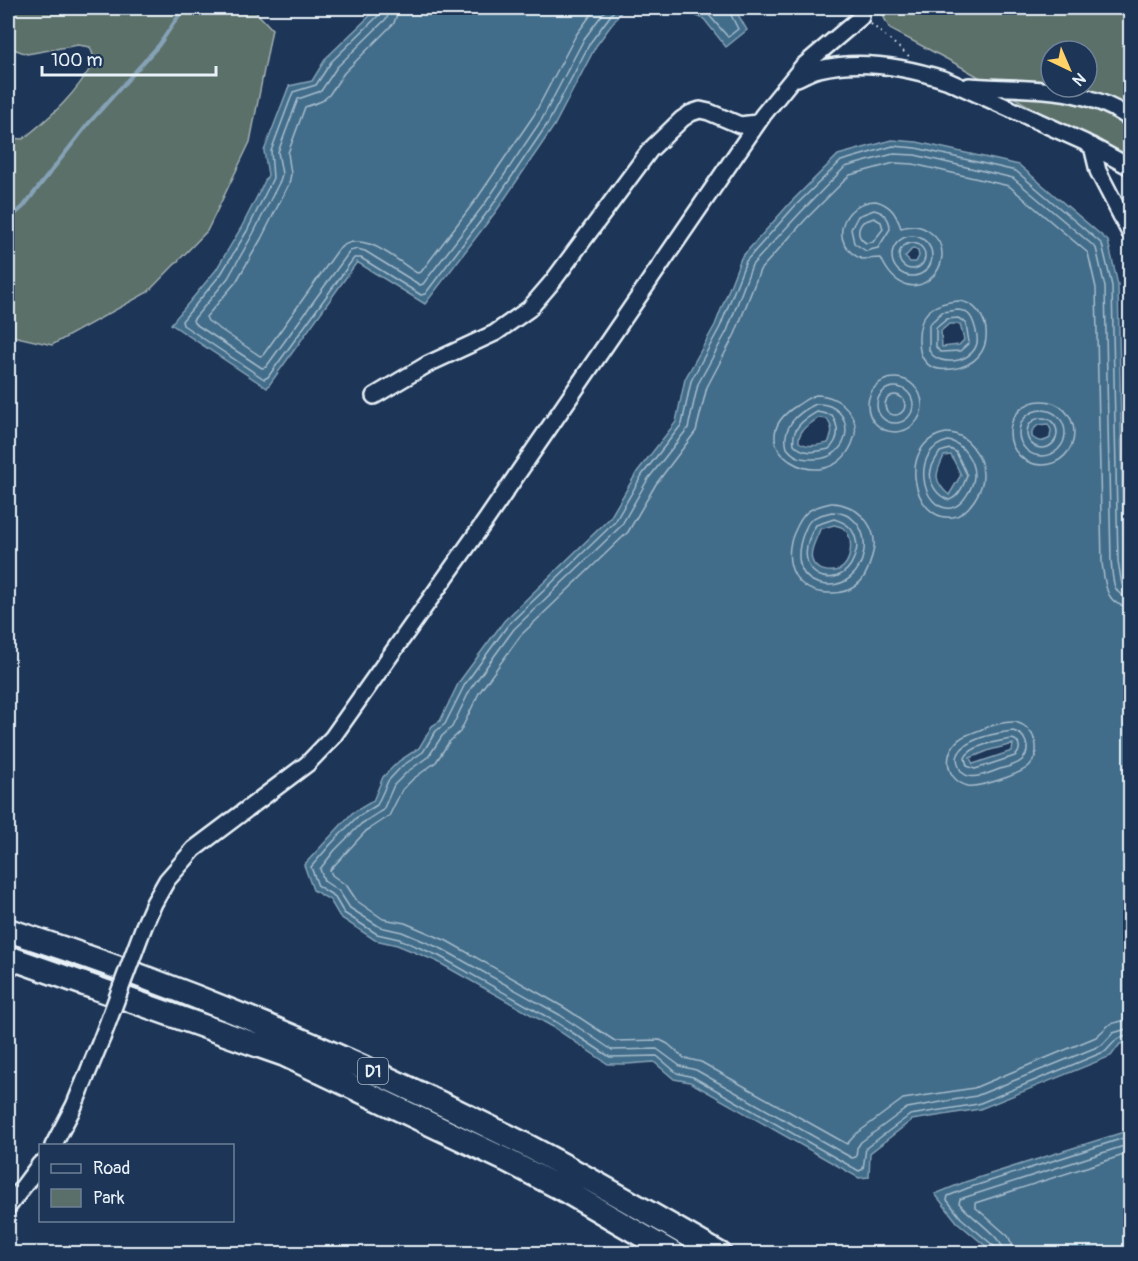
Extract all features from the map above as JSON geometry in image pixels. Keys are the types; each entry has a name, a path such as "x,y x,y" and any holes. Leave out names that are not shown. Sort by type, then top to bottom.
{"highway":[{"name":"D1","path":"8,930 79,953 202,999 358,1064 519,1142 720,1254"},
{"name":"D1","path":"8,957 285,1055 506,1160 562,1189 674,1254"}],"lane":[{"path":"54,1144 74,1106 144,926 167,880 194,849 307,764 332,738 486,520 763,115 802,67 861,17"},
{"path":"790,81 818,69 853,65 886,65 927,74 1092,146 1131,167"},
{"path":"955,85 1080,94 1112,106 1131,118"},
{"path":"374,396 428,364 495,333 529,309 553,281 650,150 682,119 700,110 740,125 763,115"},
{"path":"1092,146 1098,171 1131,233"},
{"path":"8,1208 39,1165"}],"path":[{"path":"1086,8 1089,11 1105,13 1127,8"},
{"path":"861,17 895,43 927,74"}],"green space":[{"path":"8,8 252,8 272,29 250,142 207,231 148,292 52,345 8,335 8,138 23,139 45,121 72,94 95,60 90,47 78,45 27,54 8,47"},
{"path":"879,8 1130,8 1130,165 958,65 890,29"}],"water":[{"path":"378,8 624,8 596,46 554,126 497,210 425,304 357,262 267,388 171,324 216,270 268,175 264,151 289,86 312,81 326,58"},
{"path":"686,8 738,8 737,13 747,30 726,47 704,19 692,14"},
{"path":"892,140 917,142 1019,165 1108,241 1118,285 1124,560 1130,605 1130,1041 1120,1044 1111,1056 980,1109 912,1120 870,1153 869,1177 859,1178 690,1082 674,1079 654,1062 608,1064 553,1027 436,961 397,945 375,940 340,917 330,900 313,890 304,865 352,813 373,801 383,777 399,761 419,748 432,726 440,721 459,682 504,621 610,518 637,472 676,422 685,379 715,325 741,258 790,203 838,155","holes":["913,248 918,251 919,256 916,262 910,262 905,257","949,324 960,324 964,340 959,345 942,347 941,331","818,418 827,419 832,431 828,443 817,445 799,442 802,431","1048,424 1051,430 1050,438 1039,441 1032,437 1032,431 1038,425","951,455 961,475 949,495 940,486 937,477 944,456","834,525 842,527 847,532 850,541 847,562 836,571 821,570 812,560 814,544 820,529","1013,744 1012,751 973,764 970,758 990,750"]},
{"path":"1130,1130 1130,1253 994,1253 957,1222 935,1194 965,1182"}],"waterway":[{"path":"8,220 23,207 88,124 159,45 184,8"}]}
